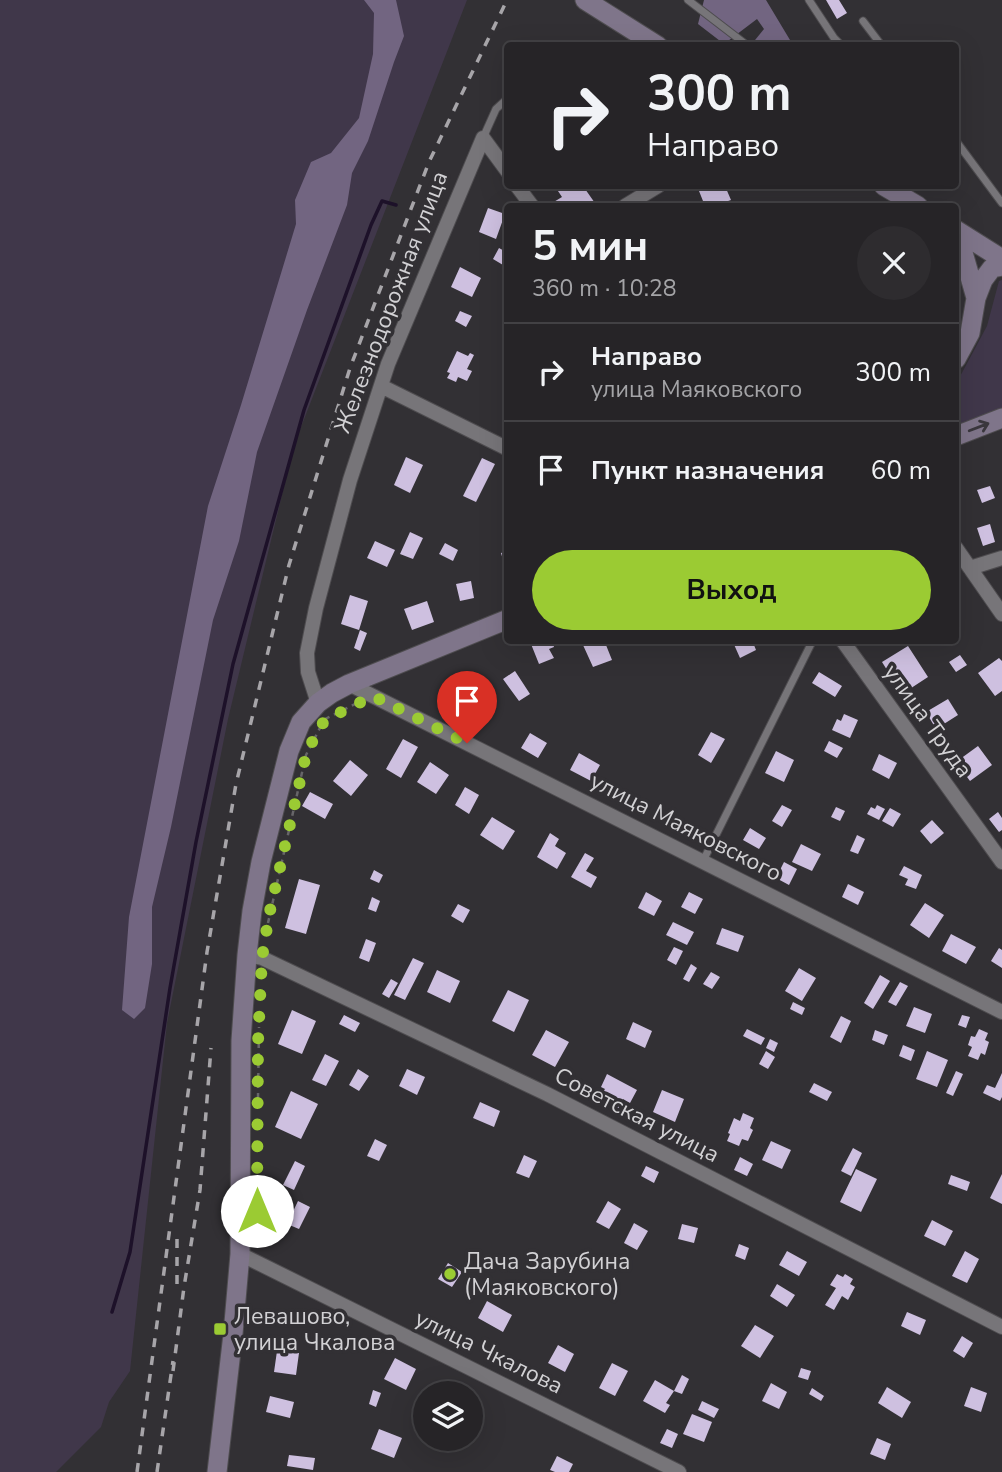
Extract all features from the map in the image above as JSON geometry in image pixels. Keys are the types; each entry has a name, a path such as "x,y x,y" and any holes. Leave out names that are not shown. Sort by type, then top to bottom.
{"street":[{"path":"585,0 653,42"},
{"path":"483,138 504,167"},
{"name":"Железнодорожная улица","path":"317,703 308,672 307,653 316,608 350,480 398,340 483,138"},
{"path":"630,203 653,189"},
{"path":"889,189 913,203"},
{"path":"959,232 1002,259"},
{"path":"959,244 976,298"},
{"path":"959,353 970,333 976,298 983,280 992,268 1002,265"},
{"path":"381,386 504,447"},
{"path":"959,435 1002,418"},
{"path":"959,552 1002,614"},
{"path":"970,568 1002,558"},
{"path":"217,1472 240,1254 241,1041 247,955 261,862 289,751 301,722 317,703 332,693 504,621"},
{"name":"улица Труда","path":"845,644 1002,862"},
{"name":"улица Маяковского","path":"349,684 1002,1012"},
{"name":"Советская улица","path":"247,955 262,958 547,1094 1002,1327"},
{"name":"улица Чкалова","path":"240,1254 680,1472"}],"lane":[{"path":"688,0 743,42"},
{"path":"809,0 838,42"},
{"path":"863,21 877,42"},
{"path":"483,138 496,109 504,101"},
{"path":"959,145 1002,202"},
{"path":"703,861 811,644"}],"path":[{"path":"267,925 306,755 325,720 373,696"},
{"path":"258,1108 259,1028"}],"shaded area":[{"path":"0,0 467,0 294,445 228,719 167,1023 130,1371 109,1402 101,1427 56,1472 0,1472"},
{"path":"364,0 396,0 404,36 368,141 352,173 347,205 257,452 239,541 213,620 152,907 152,964 145,1008 134,1019 122,1010 129,917 208,506 296,224 295,200 311,162 331,153 359,118 373,54 374,13"},
{"path":"704,0 766,0 791,42 753,42 764,29 757,19 727,42 721,42 698,24"},
{"path":"1002,280 1002,409 959,427 959,378 987,326 999,281"}],"building":[{"path":"826,0 839,0 847,13 837,19"},
{"path":"557,189 585,189 595,203 552,203 562,197"},
{"path":"698,189 726,189 731,200 722,203 704,203"},
{"path":"488,208 504,214 496,239 479,232"},
{"path":"499,248 504,251 504,266 493,259"},
{"path":"460,267 481,278 472,297 451,287"},
{"path":"460,311 472,316 466,327 455,321"},
{"path":"457,351 468,356 470,353 474,355 467,369 472,371 467,381 458,377 456,382 447,378"},
{"path":"406,457 423,465 410,493 394,485"},
{"path":"482,458 495,464 476,502 463,496"},
{"path":"990,486 995,498 982,503 977,490"},
{"path":"990,524 995,542 983,546 977,528"},
{"path":"410,532 423,538 413,559 400,554"},
{"path":"375,541 395,550 387,567 367,558"},
{"path":"445,543 458,550 453,561 439,554"},
{"path":"471,581 474,598 460,601 456,584"},
{"path":"350,595 368,601 359,630 341,624"},
{"path":"427,601 434,622 412,630 404,609"},
{"path":"360,630 367,633 360,651 354,648"},
{"path":"531,644 553,644 554,647 549,649 554,658 539,664"},
{"path":"606,644 612,660 593,667 583,645"},
{"path":"734,644 754,644 756,650 740,658"},
{"path":"908,646 928,677 902,694 882,662"},
{"path":"960,655 967,665 956,672 949,662"},
{"path":"999,658 1002,661 1002,691 995,696 978,673"},
{"path":"515,671 530,694 519,701 503,679"},
{"path":"819,672 842,686 835,697 812,683"},
{"path":"456,678 458,682 462,680 468,692 455,698 447,682"},
{"path":"948,699 958,715 936,729 926,712"},
{"path":"844,714 858,720 850,738 832,730 837,719 841,721"},
{"path":"711,732 725,739 711,763 698,755"},
{"path":"530,733 547,743 538,758 521,748"},
{"path":"403,739 418,747 401,778 386,769"},
{"path":"829,741 843,748 837,758 824,751"},
{"path":"978,746 992,765 970,781 956,762"},
{"path":"776,751 794,760 784,782 765,773"},
{"path":"579,753 600,765 591,781 570,770"},
{"path":"879,754 897,763 889,779 872,770"},
{"path":"350,760 368,775 351,796 333,781"},
{"path":"430,762 449,775 436,794 417,782"},
{"path":"465,787 479,795 469,814 455,805"},
{"path":"310,792 333,804 325,819 302,806"},
{"path":"782,805 792,810 782,827 772,821"},
{"path":"877,805 885,809 879,820 867,814 871,807 875,809"},
{"path":"836,807 845,811 840,821 831,817"},
{"path":"890,808 901,814 893,827 882,821"},
{"path":"998,812 1002,818 1002,830 999,832 989,819"},
{"path":"492,817 515,831 503,850 480,835"},
{"path":"932,820 944,833 931,844 920,831"},
{"path":"750,828 766,838 759,849 743,840"},
{"path":"550,833 559,839 555,846 566,853 557,869 537,857"},
{"path":"857,835 865,839 858,854 850,851"},
{"path":"801,844 821,854 812,871 792,862"},
{"path":"585,853 594,858 586,871 597,877 591,888 571,877"},
{"path":"784,862 797,869 789,885 776,878"},
{"path":"904,866 922,875 916,889 905,885 908,879 899,875"},
{"path":"374,870 383,875 379,883 370,879"},
{"path":"299,879 320,885 306,934 285,928"},
{"path":"848,884 864,892 858,905 842,897"},
{"path":"646,892 662,901 654,916 638,908"},
{"path":"689,892 703,899 695,914 681,907"},
{"path":"372,897 380,901 376,912 368,909"},
{"path":"925,903 944,915 929,938 910,925"},
{"path":"458,904 470,910 463,923 451,916"},
{"path":"673,922 694,932 687,945 666,935"},
{"path":"722,928 744,936 738,952 716,944"},
{"path":"951,934 976,947 966,964 942,951"},
{"path":"366,939 376,943 369,962 359,958"},
{"path":"674,947 683,951 676,965 667,960"},
{"path":"999,948 1002,950 1002,968 991,961"},
{"path":"413,958 424,963 405,1000 394,995"},
{"path":"691,964 697,968 689,982 683,979"},
{"path":"799,968 816,978 802,1001 785,991"},
{"path":"437,970 460,981 450,1003 427,992"},
{"path":"711,972 720,977 712,989 703,984"},
{"path":"880,975 890,981 873,1009 864,1003"},
{"path":"391,979 398,983 389,998 382,994"},
{"path":"900,982 908,986 896,1006 888,1002"},
{"path":"508,990 529,1000 514,1032 492,1021"},
{"path":"793,1002 805,1008 802,1015 790,1009"},
{"path":"914,1007 932,1014 925,1033 906,1026"},
{"path":"292,1010 316,1021 302,1054 278,1044"},
{"path":"344,1015 360,1023 355,1032 339,1024"},
{"path":"962,1015 970,1017 966,1028 958,1025"},
{"path":"841,1016 851,1021 841,1043 830,1037"},
{"path":"633,1022 652,1031 645,1048 626,1039"},
{"path":"747,1029 765,1038 761,1045 743,1036"},
{"path":"979,1029 988,1033 985,1040 989,1042 985,1055 981,1053 978,1060 968,1056 972,1047 968,1045 971,1036 975,1037"},
{"path":"546,1030 569,1042 555,1067 532,1055"},
{"path":"875,1030 888,1035 884,1045 872,1040"},
{"path":"770,1039 778,1043 774,1052 766,1048"},
{"path":"903,1045 915,1050 911,1061 899,1056"},
{"path":"766,1051 775,1057 768,1069 759,1064"},
{"path":"927,1051 948,1060 937,1087 916,1079"},
{"path":"325,1054 339,1061 326,1086 312,1080"},
{"path":"358,1069 369,1076 359,1091 349,1085"},
{"path":"407,1069 425,1077 417,1095 399,1086"},
{"path":"956,1071 963,1074 953,1096 946,1093"},
{"path":"1002,1073 1000,1101 983,1093 987,1085 995,1088"},
{"path":"607,1074 637,1090 630,1103 623,1099 618,1109 599,1098 605,1089 601,1087"},
{"path":"814,1083 832,1092 827,1101 809,1092"},
{"path":"662,1090 684,1099 675,1122 653,1112"},
{"path":"291,1091 318,1104 301,1139 275,1127"},
{"path":"480,1102 500,1111 494,1127 473,1118"},
{"path":"743,1113 754,1118 750,1128 753,1130 748,1141 742,1139 739,1146 727,1141 734,1118 740,1121"},
{"path":"375,1139 387,1145 379,1161 367,1156"},
{"path":"771,1141 791,1150 782,1169 762,1160"},
{"path":"853,1148 862,1153 851,1176 841,1171"},
{"path":"524,1155 537,1161 529,1178 516,1173"},
{"path":"740,1157 753,1164 747,1176 734,1170"},
{"path":"295,1161 305,1166 294,1190 283,1185"},
{"path":"646,1166 659,1172 654,1183 641,1176"},
{"path":"856,1169 877,1179 861,1212 840,1202"},
{"path":"1002,1174 1002,1204 990,1198"},
{"path":"951,1175 970,1182 967,1191 948,1184"},
{"path":"298,1201 310,1207 299,1229 287,1224"},
{"path":"608,1201 621,1209 609,1229 596,1222"},
{"path":"932,1220 953,1231 945,1246 924,1236"},
{"path":"634,1223 648,1231 637,1250 624,1243"},
{"path":"682,1224 698,1228 694,1243 678,1239"},
{"path":"739,1244 749,1248 745,1260 735,1256"},
{"path":"787,1251 807,1262 799,1276 779,1265"},
{"path":"965,1251 979,1259 967,1283 952,1276"},
{"path":"448,1263 462,1272 452,1287 438,1279"},
{"path":"837,1274 843,1277 845,1274 853,1279 850,1284 855,1287 848,1300 842,1296 834,1310 825,1305 836,1288 830,1285"},
{"path":"777,1284 795,1295 787,1307 770,1296"},
{"path":"487,1301 512,1315 503,1332 478,1318"},
{"path":"907,1312 926,1320 920,1335 901,1326"},
{"path":"755,1325 774,1336 760,1358 741,1346"},
{"path":"962,1336 973,1343 964,1358 953,1351"},
{"path":"558,1345 574,1354 565,1372 548,1363"},
{"path":"277,1351 299,1353 296,1375 274,1372"},
{"path":"395,1358 416,1369 406,1390 384,1379"},
{"path":"612,1363 628,1371 615,1396 599,1388"},
{"path":"801,1368 811,1371 808,1380 798,1377"},
{"path":"682,1375 689,1379 682,1394 674,1391"},
{"path":"655,1380 674,1391 666,1403 670,1405 665,1413 643,1401"},
{"path":"771,1383 787,1392 779,1409 762,1401"},
{"path":"887,1387 911,1402 902,1418 878,1403"},
{"path":"971,1387 987,1393 981,1412 964,1406"},
{"path":"812,1388 824,1396 821,1401 809,1394"},
{"path":"373,1390 381,1393 376,1407 369,1404"},
{"path":"270,1396 294,1402 290,1418 266,1412"},
{"path":"702,1401 719,1409 714,1418 698,1410"},
{"path":"692,1414 712,1422 704,1442 683,1434"},
{"path":"379,1429 402,1438 394,1458 371,1449"},
{"path":"667,1429 678,1434 672,1448 660,1443"},
{"path":"877,1438 891,1444 885,1460 870,1454"},
{"path":"289,1455 315,1458 313,1470 287,1466"},
{"path":"557,1456 573,1464 569,1472 550,1470"}],"waterway":[{"path":"112,1312 130,1252 170,988 196,842 233,664 304,410 371,225 382,201 396,205"},
{"path":"420,215 427,225"}],"railway":[{"path":"137,1472 207,952 236,784 289,565 350,368 429,162 507,0"},
{"path":"173,1371 200,1190 211,1048"},
{"path":"177,1235 177,1284"},
{"path":"157,1472 173,1361"}],"place":[{"name":"Дача Зарубина (Маяковского)","path":"450,1274"},
{"name":"Левашово, улица Чкалова","path":"220,1329"}],"route":[{"path":"257,1211 258,1042 262,958 269,915 306,755 325,720 373,696 467,743"}]}
